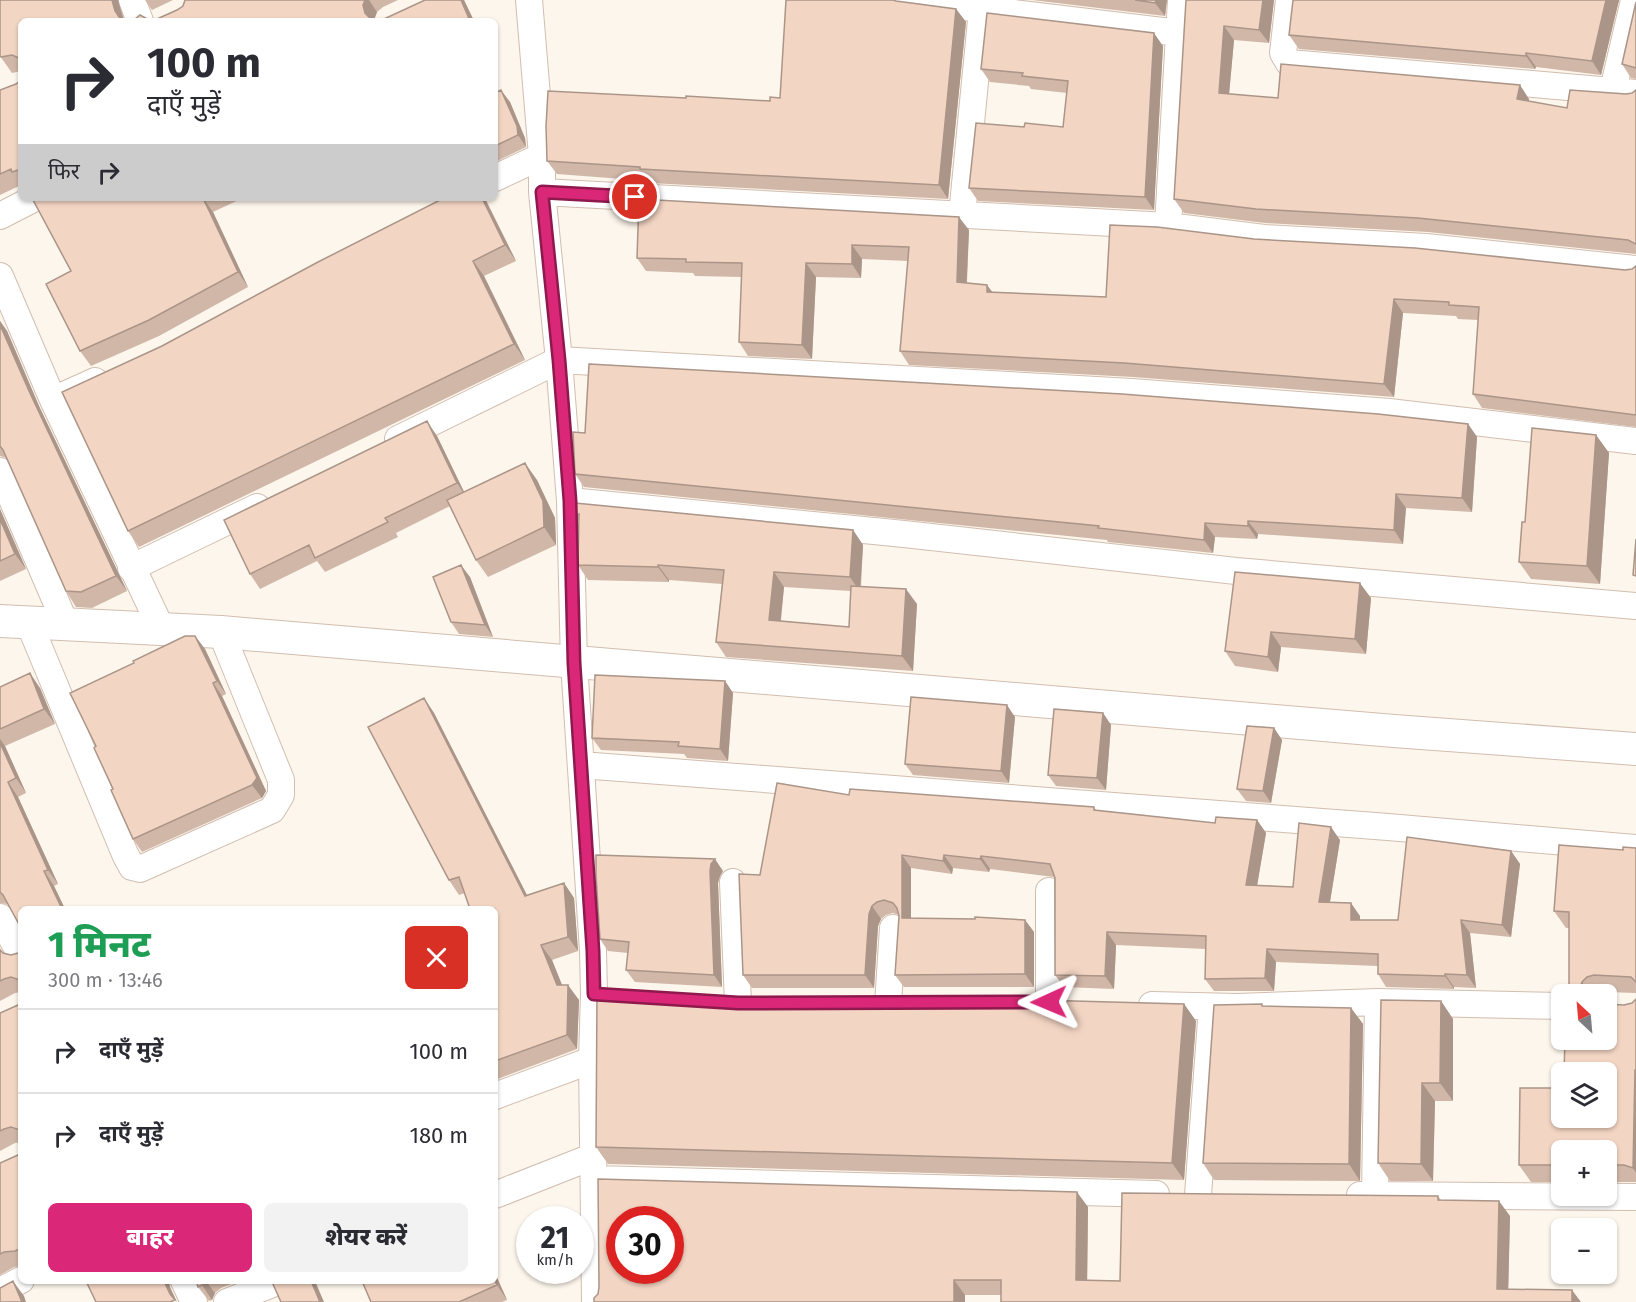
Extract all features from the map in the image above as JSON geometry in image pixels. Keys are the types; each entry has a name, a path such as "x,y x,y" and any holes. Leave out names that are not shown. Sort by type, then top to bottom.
{"street":[{"path":"132,0 139,18"},
{"path":"529,0 542,156 542,192 570,501 574,663 593,951 605,995 592,1060 595,1302"},
{"path":"907,0 1075,10 1179,33"},
{"path":"1168,226 1181,0"},
{"path":"1289,0 1283,53 1289,63 1624,91 1634,0"},
{"path":"962,215 983,4"},
{"path":"498,177 542,156"},
{"path":"542,192 1168,226 1264,237 1426,247 1636,269"},
{"path":"0,216 29,201"},
{"path":"0,276 53,400 162,630"},
{"path":"373,451 559,360 1120,392 1377,411 1636,441"},
{"path":"53,400 114,372"},
{"path":"0,471 66,625"},
{"path":"131,568 278,497"},
{"path":"570,501 904,534 1236,571 1636,606"},
{"path":"221,632 281,780 281,795 272,810 140,869 132,867 14,622 221,632 574,663 1636,749"},
{"path":"581,765 1636,848"},
{"path":"733,882 739,1003"},
{"path":"1049,1002 1050,891"},
{"path":"0,917 18,950"},
{"path":"888,1004 893,928"},
{"path":"1375,1196 1378,1002"},
{"path":"1131,1004 1212,1007 1378,1002 1551,1006"},
{"path":"498,1194 594,1167 1210,1195 1212,1007"},
{"path":"498,1095 592,1060"},
{"path":"1340,1195 1636,1197"},
{"path":"0,1291 18,1282"},
{"path":"185,1284 194,1302"},
{"path":"228,1302 273,1284"}],"building":[{"path":"0,0 112,0 115,11 121,18 18,18 18,58 12,55 0,56"},
{"path":"185,0 365,0 363,5 365,13 370,18 159,18 183,6"},
{"path":"425,0 461,0 469,18 386,18"},
{"path":"786,0 893,0 956,9 939,185 640,169 640,167 547,161 548,91 770,101 770,97 780,98"},
{"path":"1135,0 1156,0 1155,3"},
{"path":"1186,0 1263,0 1259,30 1224,26 1219,93 1278,98 1281,64 1520,85 1517,99 1567,108 1570,90 1626,94 1636,90 1636,244 1628,240 1418,218 1256,209 1174,199"},
{"path":"1293,0 1606,0 1592,61 1526,53 1526,56 1289,35"},
{"path":"1636,2 1636,68 1622,64"},
{"path":"987,13 1154,33 1145,197 969,188 976,123 1024,127 1025,123 1063,127 1068,81 981,69"},
{"path":"18,82 18,170 12,172 11,169 0,174 0,90"},
{"path":"501,90 517,126 518,135 498,145 498,92"},
{"path":"639,199 959,217 957,282 987,285 987,292 1106,297 1110,225 1157,227 1254,239 1415,248 1625,270 1636,266 1636,415 1473,394 1479,307 1449,305 1449,302 1394,299 1384,384 1124,363 900,351 909,247 852,245 852,264 806,263 802,345 739,342 742,263 637,258"},
{"path":"34,201 204,201 238,272 149,320 80,351 46,284 71,271"},
{"path":"438,201 483,201 505,245 473,261 514,344 128,531 62,392 162,346 318,262"},
{"path":"0,325 116,576 81,592 66,591 0,446"},
{"path":"589,364 1122,394 1378,414 1468,424 1462,498 1396,494 1394,530 1248,521 1248,526 1205,523 1204,540 1098,528 1099,526 575,474 573,432 585,433"},
{"path":"427,421 457,483 385,518 388,522 315,558 309,545 250,574 224,520"},
{"path":"1532,428 1596,435 1587,566 1519,562 1522,522 1525,522"},
{"path":"525,463 543,501 544,527 476,560 447,500"},
{"path":"575,503 853,530 850,577 774,572 769,620 849,627 851,586 906,589 902,656 716,642 724,570 658,565 658,567 578,565 579,514 575,516"},
{"path":"0,519 15,554 0,561"},
{"path":"1636,539 1636,576 1633,575"},
{"path":"461,565 485,625 451,622 433,577"},
{"path":"1235,572 1360,583 1355,639 1271,632 1268,657 1225,651"},
{"path":"185,636 195,636 217,681 213,683 257,778 252,785 133,839 94,748 96,746 70,693"},
{"path":"30,673 44,709 0,729 0,687"},
{"path":"595,675 725,681 720,749 678,746 679,742 592,738"},
{"path":"911,697 1007,705 1001,771 905,764"},
{"path":"424,698 525,896 564,883 568,937 541,945 557,985 568,985 567,1035 498,1060 498,906 469,906 459,877 449,880 368,727"},
{"path":"1054,709 1103,713 1097,778 1048,775"},
{"path":"1247,726 1274,728 1263,791 1237,789"},
{"path":"0,743 16,778 8,782 48,870 44,871 61,906 18,906 18,922 0,892"},
{"path":"777,783 849,795 850,789 1094,807 1094,810 1215,823 1216,817 1257,820 1246,885 1293,887 1299,823 1331,827 1319,902 1351,903 1351,920 1398,920 1407,837 1511,851 1502,925 1461,920 1467,975 1378,974 1378,954 1267,949 1265,978 1205,979 1206,936 1107,932 1105,976 1055,975 1055,878 1050,864 981,856 980,859 944,855 943,861 902,855 902,918 975,919 975,917 1025,920 1025,974 895,975 899,916 893,903 884,900 872,906 869,914 865,975 743,975 739,874 760,875"},
{"path":"1559,845 1623,850 1623,847 1636,848 1636,982 1631,977 1594,975 1587,977 1581,984 1569,984 1569,912 1554,911"},
{"path":"596,855 715,859 710,871 714,975 626,970 629,942 600,939"},
{"path":"0,950 11,955 18,953 18,979 11,977 0,981"},
{"path":"597,993 726,1001 1037,1000 1184,1004 1172,1163 596,1147"},
{"path":"1636,999 1633,1168 1617,1165 1617,1140 1551,1140 1551,1165 1519,1165 1520,1088 1551,1088 1551,1128 1617,1128 1617,1062 1564,1062 1565,1050 1617,1050 1617,1005 1632,1003"},
{"path":"1381,1000 1441,1001 1440,1083 1422,1083 1421,1164 1378,1163"},
{"path":"1262,1004 1262,1006 1351,1008 1349,1164 1203,1163 1214,1005"},
{"path":"18,1005 18,1129 11,1127 0,1131 0,1013"},
{"path":"18,1155 18,1250 0,1254 0,1163"},
{"path":"598,1179 1077,1192 1076,1280 1120,1281 1122,1193 1438,1196 1438,1200 1499,1201 1497,1289 1572,1290 1572,1302 1001,1302 1001,1280 954,1280 954,1302 594,1302 598,1294"},
{"path":"13,1281 22,1302 0,1302 0,1288"},
{"path":"87,1284 165,1284 175,1300 170,1302 96,1302"},
{"path":"273,1284 312,1284 320,1302 281,1302"},
{"path":"363,1284 497,1285 459,1302 371,1302"}],"route":[{"path":"635,197 542,192 570,501 574,663 594,994 738,1003 1049,1002"}]}
